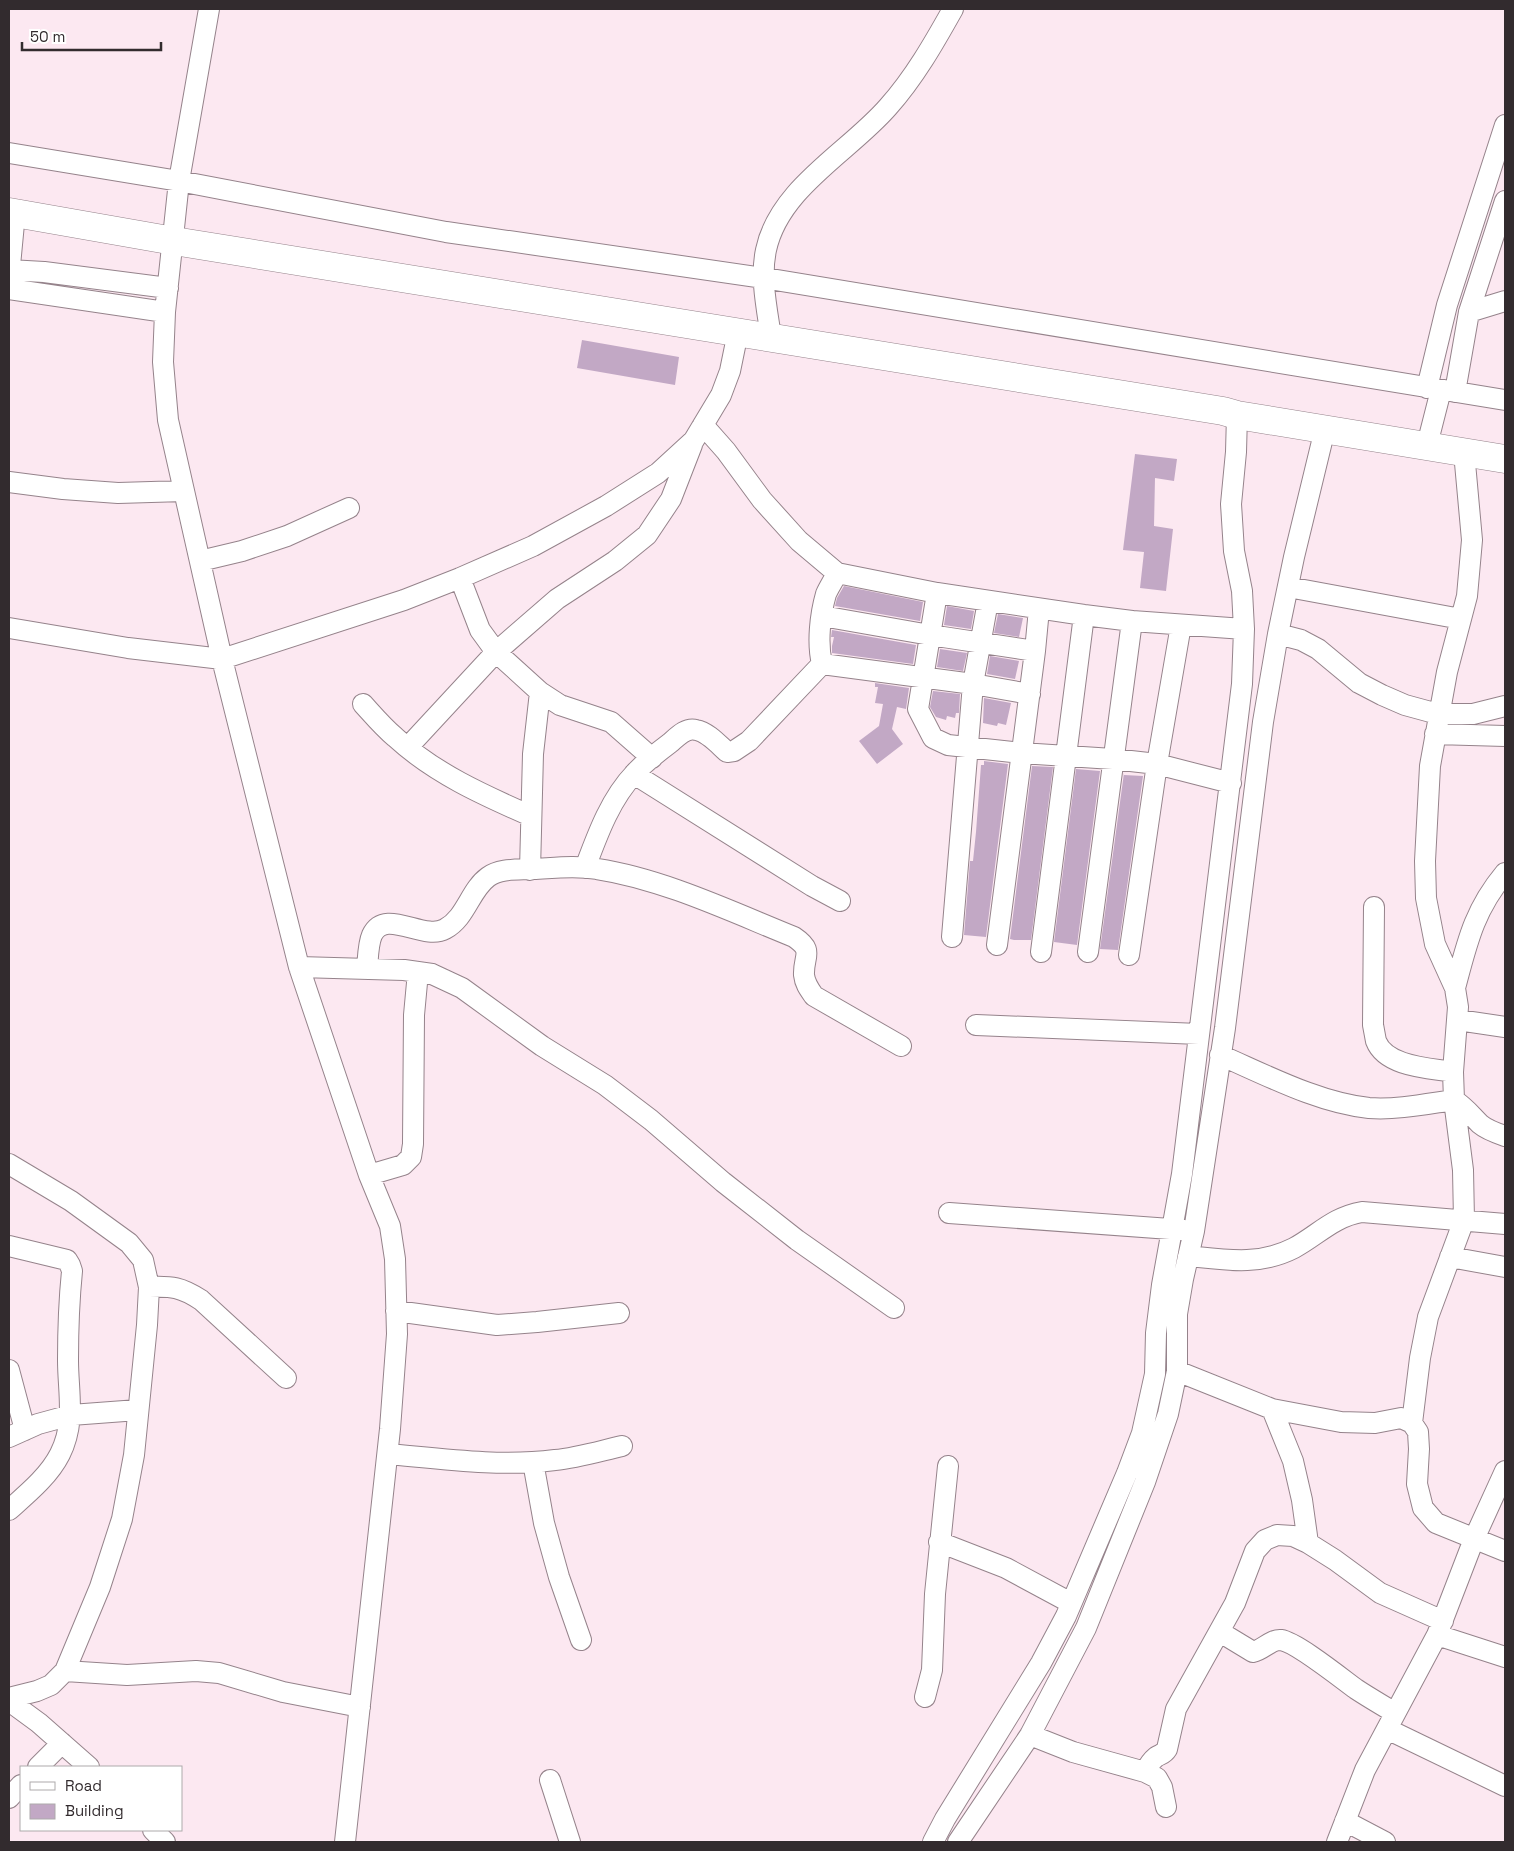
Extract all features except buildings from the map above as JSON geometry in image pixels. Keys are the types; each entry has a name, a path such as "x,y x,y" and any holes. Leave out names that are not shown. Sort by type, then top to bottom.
{"street":[{"path":"209,9 179,181 174,241 164,312 163,362 168,420 222,659 298,967 369,1175 390,1226 395,1259 397,1334 388,1454 345,1842"},
{"path":"771,337 764,278 765,251 774,225 791,199 888,107 926,56 954,9"},
{"path":"1441,390 1447,305 1505,125"},
{"path":"9,152 179,181 446,232 764,278 1505,400"},
{"path":"1427,445 1441,390 1470,312 1505,201"},
{"path":"9,276 12,212 174,241 1223,410 1236,414 1505,459"},
{"path":"9,270 44,272 168,288"},
{"path":"9,290 164,312"},
{"path":"1470,312 1505,301"},
{"path":"408,747 496,652 557,599 615,561 647,535 671,499 699,432 724,387 730,371 738,332"},
{"path":"958,1842 1030,1735 1086,1628 1141,1492 1168,1414 1177,1372 1177,1314 1188,1256 1183,1230 1182,1174 1242,684 1244,628 1242,591 1234,552 1231,504 1236,452 1236,414"},
{"path":"934,1842 945,1819 1042,1664 1071,1603 1127,1473 1142,1433 1154,1374 1156,1333 1162,1285 1183,1230 1220,1055 1263,722 1278,634 1325,429"},
{"path":"699,432 726,451 762,500 799,541 837,573 937,593 1039,609 1132,621 1244,628"},
{"path":"9,628 128,648 222,659 404,600 533,546 606,506 658,473 699,432"},
{"path":"1412,1423 1420,1358 1428,1316 1464,1220 1463,1170 1454,1100 1453,1072 1458,1007 1455,988 1435,944 1426,898 1426,818 1430,766 1438,714 1467,596 1472,540 1464,452"},
{"path":"9,482 118,492 184,491"},
{"path":"200,561 242,552 288,536 349,508"},
{"path":"822,664 819,652 822,616 827,593 837,573"},
{"path":"460,578 480,630 496,652 540,692 560,705 611,722 652,758"},
{"path":"1288,587 1461,619"},
{"path":"937,593 918,709 933,738 948,745 1157,764 1231,783"},
{"path":"952,937 973,684 988,601"},
{"path":"997,945 1030,694 1039,609"},
{"path":"1042,952 1084,615"},
{"path":"822,616 1035,651"},
{"path":"1088,952 1132,621"},
{"path":"1129,956 1157,764 1181,624"},
{"path":"1278,634 1301,640 1318,649 1359,683 1382,696 1405,705 1438,714 1473,714 1505,706"},
{"path":"822,664 973,684 1030,694"},
{"path":"585,868 596,837 614,802 634,774 652,758 685,731 695,729 704,733 727,752 734,751 749,741 822,664"},
{"path":"530,870 533,754 540,692"},
{"path":"363,704 395,738 432,766 478,792 531,816"},
{"path":"1435,734 1505,736"},
{"path":"634,774 804,881 840,901"},
{"path":"367,969 372,936 377,927 387,923 435,933 446,929 457,919 488,876 501,871 595,868 620,873 663,886 794,937 803,943 808,952 804,974 806,986 814,996 901,1046"},
{"path":"1455,988 1476,917 1486,898 1505,873"},
{"path":"1374,907 1373,1025 1377,1042 1387,1056 1401,1062 1453,1072"},
{"path":"298,967 404,970 432,974 462,988 542,1046 605,1085 651,1120 723,1182 790,1235 894,1308"},
{"path":"369,1175 403,1165 411,1157 413,1144 414,1015 418,972"},
{"path":"1458,1020 1505,1027"},
{"path":"976,1025 1199,1034"},
{"path":"1220,1055 1290,1085 1331,1100 1369,1108 1408,1107 1454,1100 1465,1107 1480,1124 1505,1136"},
{"path":"9,1699 52,1685 65,1671 100,1587 122,1518 134,1455 149,1287 143,1260 129,1244 71,1201 11,1172"},
{"path":"1188,1256 1238,1261 1270,1258 1294,1248 1331,1223 1347,1215 1362,1212 1505,1224"},
{"path":"949,1213 1183,1230"},
{"path":"9,1246 67,1260 72,1271 68,1328 71,1415 68,1432 60,1454 50,1470 9,1510"},
{"path":"1450,1257 1505,1267"},
{"path":"149,1287 169,1286 187,1291 201,1300 286,1378"},
{"path":"396,1311 497,1324 537,1322 619,1312"},
{"path":"9,1370 17,1433 38,1424 71,1415 138,1410"},
{"path":"1177,1372 1272,1409 1341,1422 1375,1423 1401,1418 1412,1423 1418,1432 1418,1484 1423,1508 1436,1523 1505,1551"},
{"path":"1272,1409 1293,1461 1302,1500 1308,1543"},
{"path":"388,1454 468,1461 533,1462 556,1460 622,1446"},
{"path":"533,1462 544,1523 559,1577 581,1640"},
{"path":"925,1697 932,1670 939,1542 948,1466"},
{"path":"1337,1842 1365,1770 1440,1628 1474,1539 1505,1471"},
{"path":"1146,1772 1156,1757 1164,1754 1167,1749 1176,1709 1235,1603 1256,1551 1265,1540 1277,1535 1293,1536 1308,1543 1380,1592 1440,1628 1505,1657"},
{"path":"939,1542 1006,1568 1071,1603"},
{"path":"1220,1632 1254,1652 1262,1650 1274,1640 1283,1640 1306,1653 1358,1690 1391,1721 1505,1786"},
{"path":"65,1671 128,1675 196,1671 218,1673 283,1692 360,1707"},
{"path":"9,1699 88,1766"},
{"path":"1030,1735 1072,1752 1146,1772 1156,1778 1162,1787 1166,1806"},
{"path":"39,1766 62,1743"},
{"path":"550,1780 570,1842"},
{"path":"9,1798 20,1786"},
{"path":"1345,1821 1385,1842"},
{"path":"154,1831 165,1842"}]}
